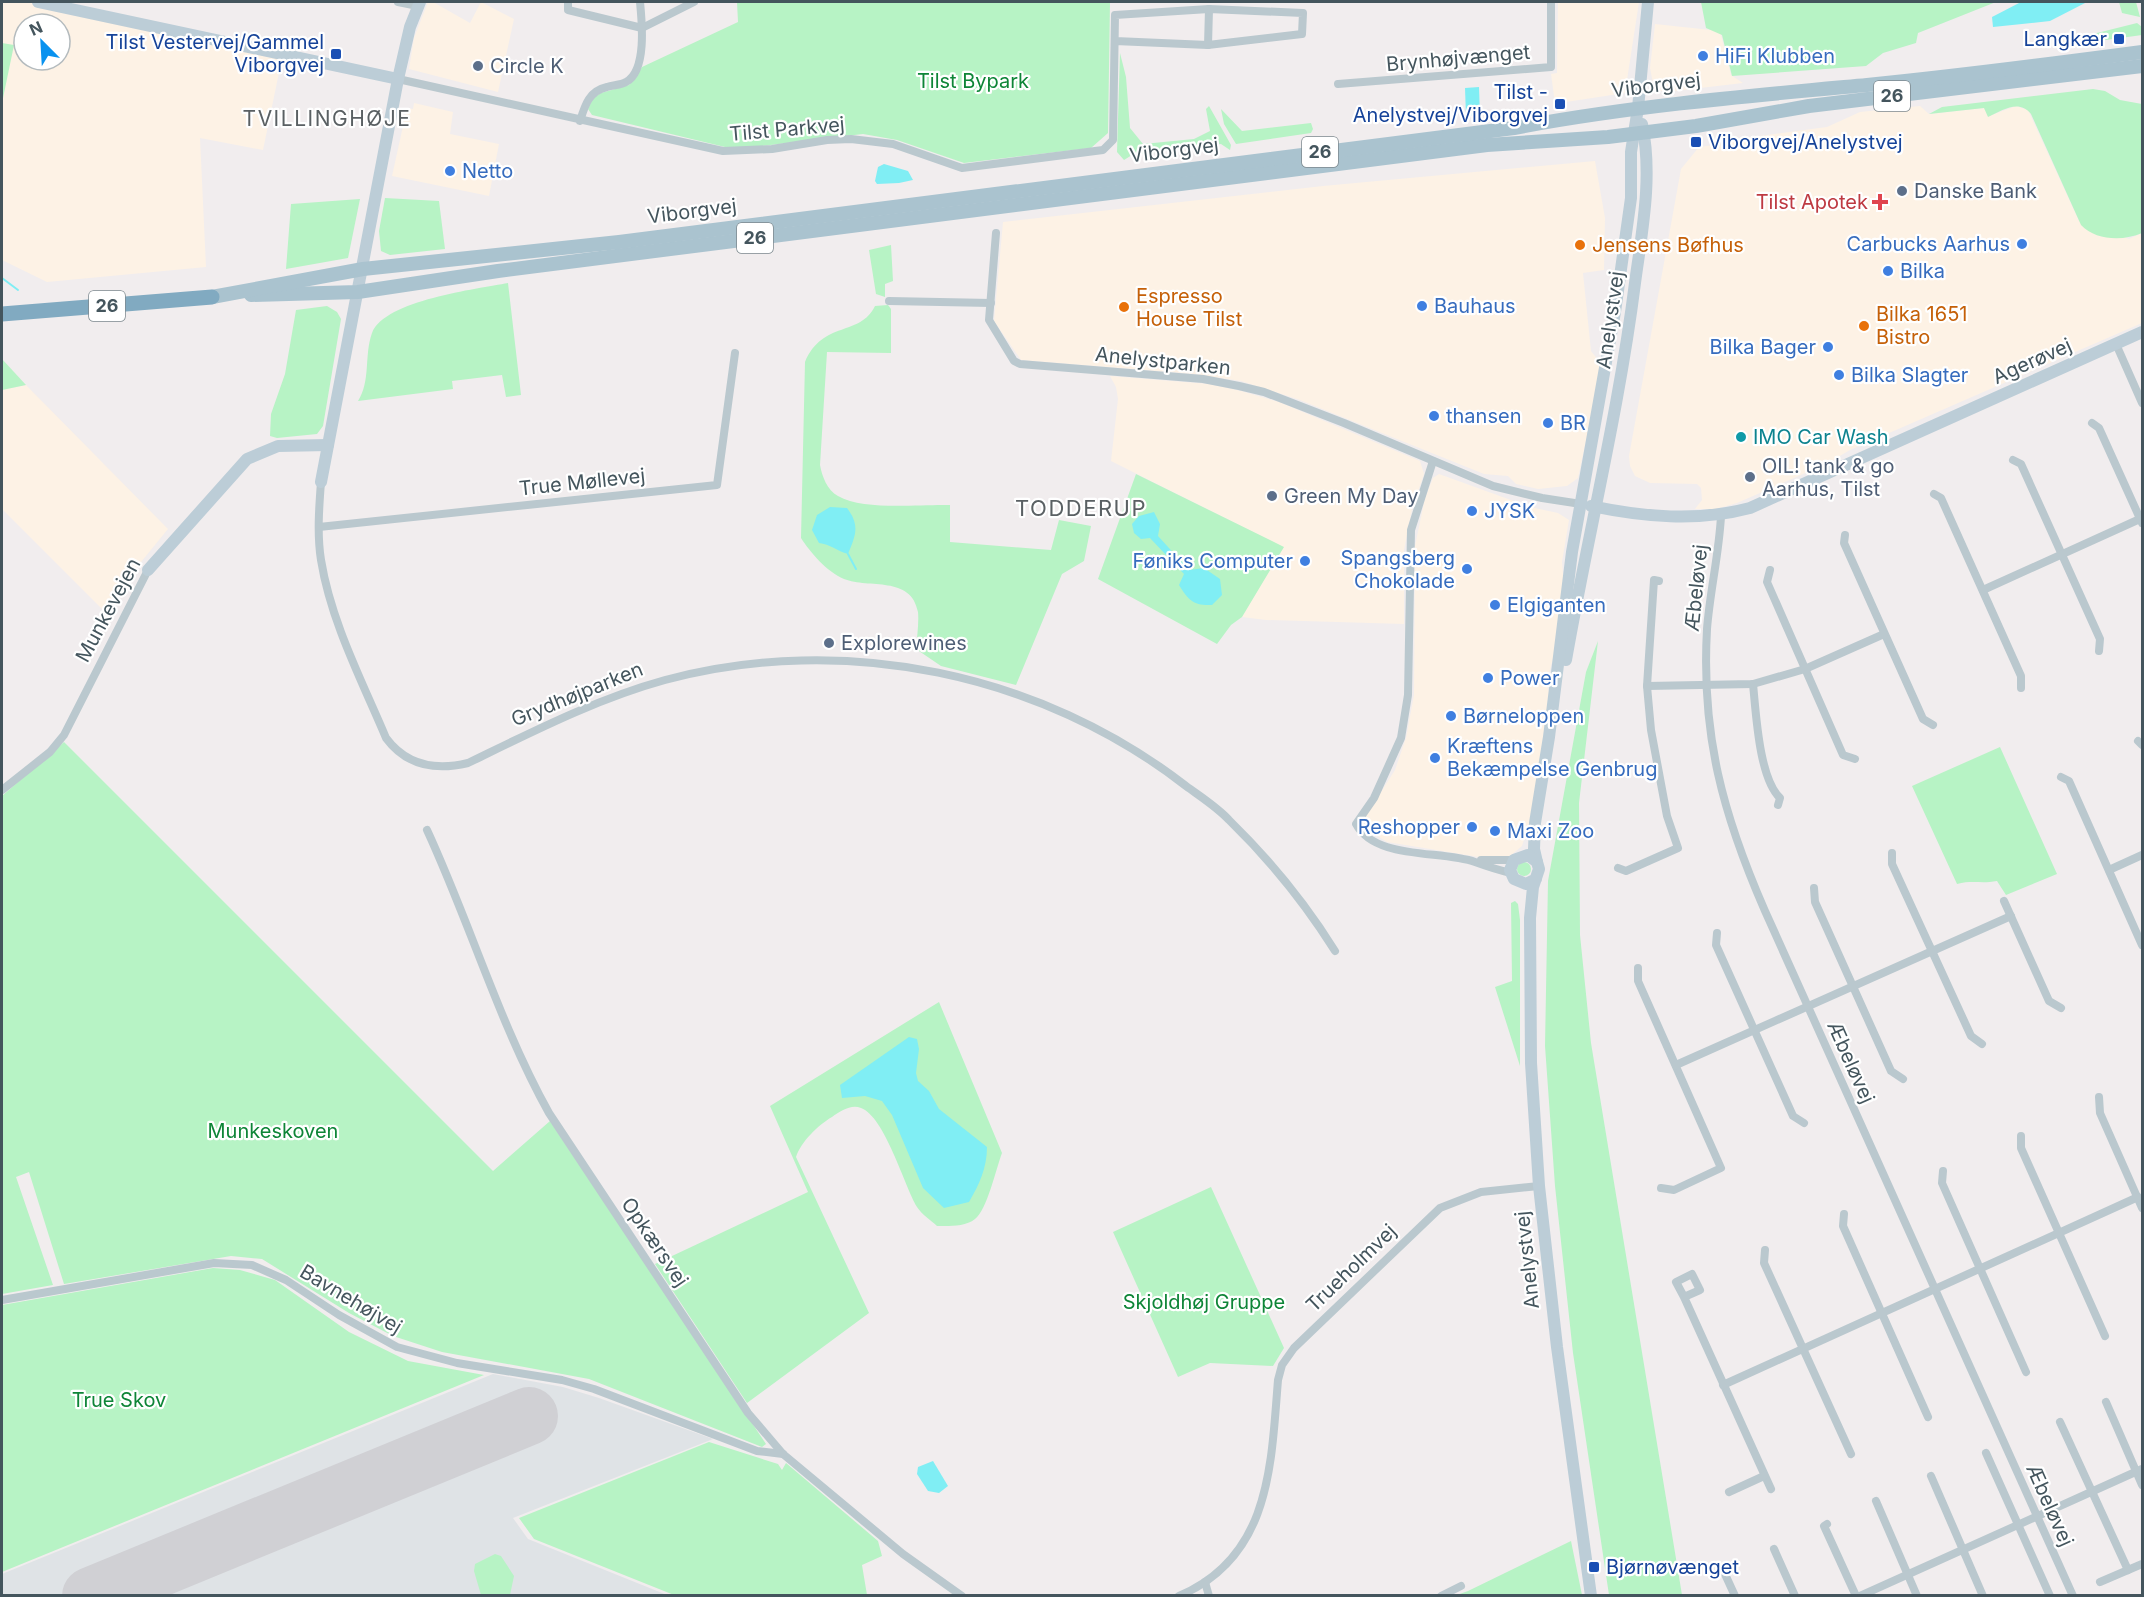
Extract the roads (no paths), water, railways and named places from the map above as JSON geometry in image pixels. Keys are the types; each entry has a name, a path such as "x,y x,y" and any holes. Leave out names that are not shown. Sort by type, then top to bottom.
{"highway":[{"name":"Viborgvej","path":"2,314 212,297"}],"main road":[{"name":"Viborgvej","path":"212,297 363,269 619,242 1514,128 1638,108 1900,81 2142,52"},
{"name":"Viborgvej","path":"212,297 358,292 498,271 1487,145 1639,133 1809,106 2142,66"}],"street":[{"path":"38,2 398,79"},
{"path":"398,2 419,4"},
{"path":"568,2 568,10 642,28 694,2"},
{"path":"580,121 587,100 593,93 602,88 626,82 635,73 639,60 642,28 640,2"},
{"name":"Brynhøjvænget","path":"1338,84 1551,67 1551,2"},
{"name":"Anelystvej","path":"1537,862 1534,849 1535,823 1549,737 1621,378 1644,221 1647,159 1639,133 1638,108 1648,2"},
{"name":"Grydhøjparken","path":"419,4 410,27 371,210 363,269 321,482 319,527 324,574 337,620 386,738 396,752 411,761 431,766 454,766 468,763 614,696 666,680 718,669 798,661 849,661 927,670 980,681 1033,698 1126,744 1167,771 1228,818 1286,880 1335,951"},
{"path":"1208,45 1209,9"},
{"name":"Tilst Parkvej","path":"398,79 723,151 772,149 826,140 874,141 893,144 962,168 1103,150 1113,140 1115,15 1209,9 1303,13 1302,34 1208,45 1115,41"},
{"name":"Anelystvej","path":"1549,737 1567,586 1615,312 1631,198 1631,152 1639,133"},
{"name":"Anelystparken","path":"996,233 991,325 1014,361 1020,364 1203,379 1264,392 1493,486 1542,498 1581,504"},
{"path":"889,301 991,303"},
{"name":"Agerøvej","path":"1581,504 1665,517 1721,516 1750,508 2142,332"},
{"path":"2116,344 2142,403"},
{"name":"True Møllevej","path":"319,527 717,485 735,353"},
{"path":"1983,590 2142,520 2099,428 2092,423"},
{"name":"Munkevejen","path":"2,790 50,752 64,735 148,570 247,459 278,446 328,445"},
{"path":"2013,460 2021,465 2062,554 2100,639 2099,651"},
{"path":"1433,461 1411,530 1408,695 1401,738 1374,798 1356,824 1363,833 1387,847 1475,862 1526,884 1536,879 1539,873 1537,862 1528,855 1515,859 1475,862"},
{"path":"1934,494 1941,498 1983,590 2021,676 2021,688"},
{"name":"Æbeløvej","path":"1721,516 1707,628 1706,686 1713,759 1731,829 1808,1007 2073,1596"},
{"path":"1845,535 1844,543 1923,719 1934,725"},
{"path":"1770,570 1767,582 1805,669 1844,755 1854,759"},
{"path":"1618,868 1626,871 1678,848 1659,783 1647,686 1654,580 1659,580"},
{"path":"1647,686 1753,684 1805,669 1884,634"},
{"path":"1753,684 1764,760 1773,791 1780,798 1778,806"},
{"path":"2061,777 2069,781 2142,945"},
{"name":"Anelystvej","path":"1515,859 1525,847 1535,823"},
{"name":"Opkærsvej","path":"427,830 448,875 525,1070 549,1113 748,1413 783,1454 889,1543 962,1596"},
{"path":"1892,853 1892,864 1971,1036 1982,1044"},
{"path":"2109,870 2142,855"},
{"path":"1513,877 1515,859"},
{"name":"Anelystvej","path":"1513,877 1523,893 1530,918"},
{"name":"Anelystvej","path":"1536,879 1530,918 1531,1063 1539,1186 1557,1347 1591,1596"},
{"path":"1814,888 1815,902 1891,1071 1903,1078"},
{"path":"2004,901 2049,1001 2061,1008"},
{"path":"1676,1065 2011,916"},
{"path":"1717,933 1716,945 1793,1116 1804,1123"},
{"path":"1638,968 1638,981 1721,1168 1674,1190 1661,1188"},
{"path":"2100,1097 2100,1113 2142,1208"},
{"path":"2021,1136 2021,1148 2105,1336"},
{"path":"1943,1171 1942,1183 2026,1372"},
{"name":"Trueholmvej","path":"1179,1596 1205,1582 1235,1555 1254,1524 1263,1501 1272,1450 1278,1380 1282,1365 1294,1348 1440,1208 1481,1192 1539,1186"},
{"path":"1724,1385 2138,1197"},
{"path":"1844,1214 1844,1226 1928,1417"},
{"path":"1766,1250 1764,1263 1851,1454"},
{"name":"Bavnehøjvej","path":"2,1300 214,1263 252,1265 286,1280 339,1315 398,1347 457,1363 562,1380 594,1389 757,1451 783,1454"},
{"path":"1684,1297 1771,1489"},
{"path":"2106,1402 2140,1470 2142,1485"},
{"path":"2060,1422 2128,1570"},
{"path":"1986,1453 2050,1596"},
{"path":"1827,1524 1824,1526 1858,1596 2140,1470"},
{"path":"1729,1492 1764,1476"},
{"path":"1931,1476 1983,1596"},
{"path":"1876,1501 1917,1596"},
{"path":"1773,1549 1795,1596"},
{"path":"2100,1582 2142,1564"},
{"path":"1724,1572 1735,1596"},
{"path":"1205,1582 1209,1596"},
{"path":"1441,1596 1461,1586"}],"water":[{"path":"2021,2 2087,2 2050,21 1993,27 1992,17"},
{"path":"1479,87 1480,115 1466,116 1465,88"},
{"path":"884,164 908,171 913,180 877,184 875,181 878,167"},
{"path":"830,507 847,508 854,520 855,536 848,554 819,543 812,530 817,515"},
{"path":"1154,512 1160,524 1158,536 1189,570 1204,568 1220,579 1222,595 1212,605 1196,603 1185,595 1179,585 1184,574 1150,538 1141,539 1134,533 1132,524 1139,516"},
{"path":"909,1037 917,1039 919,1049 916,1073 918,1081 929,1091 939,1109 987,1147 982,1176 969,1202 944,1208 923,1188 892,1115 882,1101 865,1096 842,1098 840,1085"},
{"path":"933,1461 948,1486 939,1493 928,1491 917,1474 918,1467"}],"waterway":[{"path":"2,278 18,290"},
{"path":"848,554 856,569"}],"place":[{"name":"Langkær","path":"2119,39"},
{"name":"Tilst Vestervej/Gammel Viborgvej","path":"336,54"},
{"name":"HiFi Klubben","path":"1703,56"},
{"name":"Circle K","path":"478,66"},
{"name":"Tilst - Anelystvej/Viborgvej","path":"1560,104"},
{"name":"Viborgvej/Anelystvej","path":"1696,142"},
{"name":"Netto","path":"450,171"},
{"name":"Danske Bank","path":"1902,191"},
{"name":"Tilst Apotek","path":"1880,202"},
{"name":"Carbucks Aarhus","path":"2022,244"},
{"name":"Jensens Bøfhus","path":"1580,245"},
{"name":"Bilka","path":"1888,271"},
{"name":"Bauhaus","path":"1422,306"},
{"name":"Espresso House Tilst","path":"1124,307"},
{"name":"Bilka 1651 Bistro","path":"1864,326"},
{"name":"Bilka Bager","path":"1828,347"},
{"name":"Bilka Slagter","path":"1839,375"},
{"name":"thansen","path":"1434,416"},
{"name":"BR","path":"1548,423"},
{"name":"IMO Car Wash","path":"1741,437"},
{"name":"OIL! tank & go Aarhus, Tilst","path":"1750,477"},
{"name":"Green My Day","path":"1272,496"},
{"name":"JYSK","path":"1472,511"},
{"name":"Føniks Computer","path":"1305,561"},
{"name":"Spangsberg Chokolade","path":"1467,569"},
{"name":"Elgiganten","path":"1495,605"},
{"name":"Explorewines","path":"829,643"},
{"name":"Power","path":"1488,678"},
{"name":"Børneloppen","path":"1451,716"},
{"name":"Kræftens Bekæmpelse Genbrug","path":"1435,758"},
{"name":"Reshopper","path":"1472,827"},
{"name":"Maxi Zoo","path":"1495,831"},
{"name":"Bjørnøvænget","path":"1594,1567"}],"district":[{"name":"TVILLINGHØJE","path":"327,119"},
{"name":"TODDERUP","path":"1081,508"}],"park label":[{"name":"Tilst Bypark","path":"973,81"},
{"name":"Munkeskoven","path":"273,1131"},
{"name":"Skjoldhøj Gruppe","path":"1204,1302"},
{"name":"True Skov","path":"119,1400"}]}
